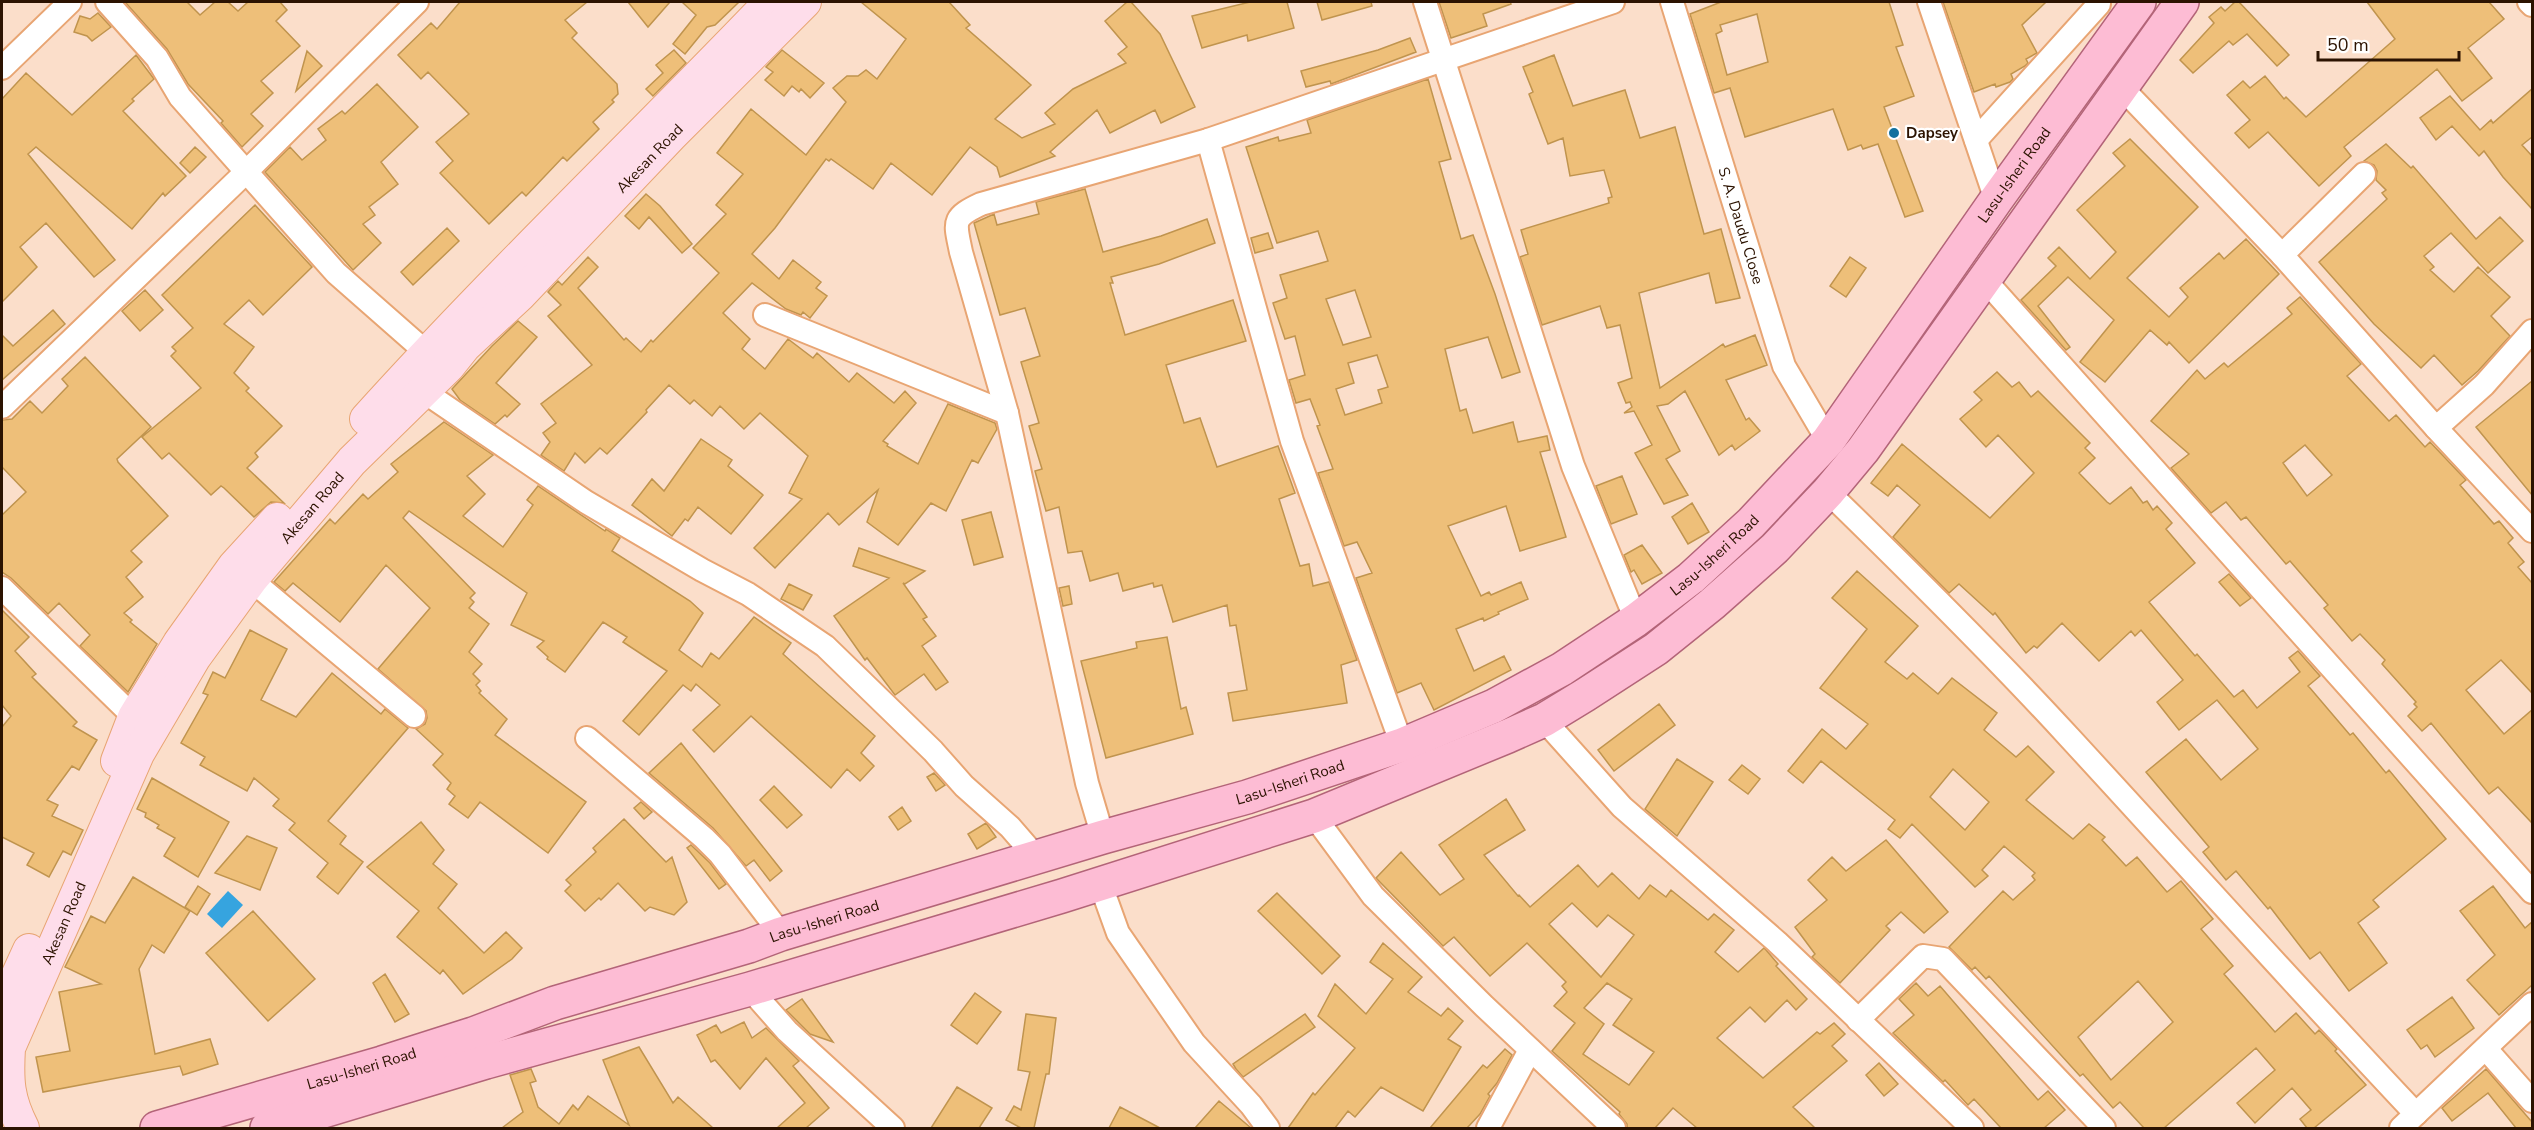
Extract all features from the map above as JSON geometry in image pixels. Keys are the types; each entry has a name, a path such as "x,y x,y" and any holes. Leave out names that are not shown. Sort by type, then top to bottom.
{"main road":[{"name":"Lasu-Isheri Road","path":"157,1128 382,1063 473,1034 555,1003 749,946 781,934 1103,837 1247,797 1402,745 1504,700 1562,669 1636,620 1691,578 1751,524 1828,441 1996,200 2139,2"},
{"name":"Lasu-Isheri Road","path":"267,1128 486,1062 750,990 1100,884 1314,816 1544,720 1656,649 1712,604 1775,548 1828,492 1863,450 2182,2"}],"street":[{"path":"2,68 70,2"},
{"path":"107,2 157,58 180,97 245,173 336,273 426,353"},
{"path":"2,407 245,173 417,2"},
{"name":"Akesan Road","path":"2,1009 122,751 134,717 179,643 234,566 426,353 770,2"},
{"name":"Akesan Road","path":"13,1118 7,1084 9,1048 138,754 195,657 251,580 352,461 449,366 465,346 520,295 670,136 805,2"},
{"path":"1425,2 1573,466 1636,620"},
{"path":"1103,837 1087,783 1007,413 961,252 956,225 963,212 981,204 1208,140 1613,2"},
{"name":"S. A. Daudu Close","path":"1672,2 1784,366 1828,441"},
{"path":"1929,2 1996,200"},
{"path":"2529,2 2532,5"},
{"path":"1976,140 2099,4"},
{"path":"2122,88 2282,255 2436,428 2532,531"},
{"path":"1208,140 1292,441 1402,745"},
{"path":"2282,255 2364,174"},
{"path":"1984,279 2532,892"},
{"path":"765,315 1007,413"},
{"path":"2436,428 2484,385 2532,331"},
{"path":"423,392 586,502 702,570 748,594 825,646 933,751 964,786 1010,827 1036,857"},
{"path":"1828,492 1939,601 2069,737 2232,917 2408,1121 2532,1005"},
{"path":"251,580 414,716"},
{"path":"2,588 134,717"},
{"path":"1544,720 1623,807 1777,942 1972,1128"},
{"path":"587,738 720,854 781,934"},
{"path":"1314,816 1373,896 1530,1050 1614,1128"},
{"path":"1100,884 1118,933 1130,951 1194,1043 1251,1105 1268,1128"},
{"path":"1858,1020 1923,956 1943,959 2104,1128"},
{"path":"750,990 787,1031 893,1128"},
{"path":"2486,1048 2532,1101"},
{"path":"1488,1128 1530,1050"}],"water":[{"path":"228,891 243,905 222,928 207,914"}],"building":[{"path":"125,2 187,2 200,15 215,2 228,2 238,11 248,2 280,2 287,10 276,21 300,46 261,81 273,93 251,114 263,126 242,147 221,123 223,121 188,84 167,49"},
{"path":"460,2 587,2 565,20 577,33 572,38 617,84 618,94 612,100 614,102 593,122 599,129 567,161 563,157 526,196 522,192 489,224 440,173 453,161 436,142 469,114 428,72 421,79 398,55 431,23 437,29"},
{"path":"628,2 670,2 648,27"},
{"path":"682,2 739,2 715,25 707,27 685,54 673,44 696,15"},
{"path":"861,2 949,2 970,25 966,28 1031,85 995,119 1022,138 1055,124 1045,113 1073,89 1126,63 1118,54 1127,47 1105,21 1127,2 1131,2 1160,34 1195,107 1161,123 1155,110 1110,133 1097,110 1050,152 1055,156 1000,177 997,167 970,147 932,195 891,163 873,189 831,159 829,161 826,159 775,228 752,254 779,279 793,260 821,282 816,288 827,296 810,318 803,312 801,315 786,309 752,283 723,313 750,339 742,349 765,369 788,339 813,358 817,353 849,382 857,373 894,403 905,391 916,403 883,441 888,444 887,446 918,464 948,404 995,423 997,429 978,463 972,460 946,511 931,503 898,545 867,522 878,490 839,525 828,513 775,568 754,548 802,499 789,493 808,456 760,413 744,429 720,406 712,416 694,400 690,404 669,385 607,454 600,448 585,463 575,453 564,471 541,455 550,442 543,433 556,423 541,404 592,365 548,316 561,305 548,292 558,281 562,285 588,257 598,267 578,288 624,340 626,338 641,352 651,340 653,342 719,273 693,248 726,214 716,205 743,174 717,153 751,109 806,155 846,102 833,88 847,76 858,76 866,70 877,79 906,39"},
{"path":"1250,2 1287,2 1294,28 1248,41 1247,35 1202,48 1192,16"},
{"path":"1317,2 1371,2 1372,6 1322,20"},
{"path":"1439,2 1510,2 1511,4 1483,14 1487,26 1451,38"},
{"path":"1721,2 1889,2 1903,45 1896,47 1914,96 1884,107 1923,211 1905,217 1878,144 1863,149 1861,145 1848,150 1833,109 1745,137 1730,88 1714,93 1690,14","holes":["1757,14 1768,62 1727,75 1716,34 1722,31 1720,25"]},
{"path":"1943,2 2046,2 2022,25 2037,53 2026,59 2028,63 2025,66 2011,74 2013,79 2010,82 1996,87 1995,84 1974,92"},
{"path":"2235,2 2239,2 2289,55 2277,66 2247,34 2233,45 2229,41 2193,73 2180,60 2214,23 2209,17 2221,7 2225,11"},
{"path":"2367,2 2489,2 2504,19 2468,48 2492,78 2462,101 2437,69 2344,147 2351,156 2319,186 2268,132 2249,148 2235,133 2250,120 2227,95 2243,81 2250,88 2265,76 2284,99 2286,97 2306,117 2395,39"},
{"path":"98,13 111,27 92,41 87,36 74,32 80,16 90,19"},
{"path":"1410,38 1416,52 1331,84 1330,81 1306,87 1301,71 1378,50"},
{"path":"674,50 686,63 653,96 646,89 663,73 656,65"},
{"path":"782,50 824,83 810,98 801,89 799,92 792,86 784,96 765,80 773,72 766,67"},
{"path":"307,51 322,66 296,91"},
{"path":"136,55 154,79 132,99 134,101 123,111 186,176 165,196 163,193 132,229 36,147 28,154 115,260 94,277 46,223 20,247 37,267 2,302 2,99 26,73 72,115"},
{"path":"1554,55 1573,106 1625,90 1640,138 1675,127 1704,234 1721,229 1740,298 1716,303 1709,273 1639,293 1660,388 1723,344 1725,347 1755,335 1767,365 1726,380 1746,420 1749,418 1760,431 1735,450 1732,445 1719,455 1685,391 1668,404 1657,406 1680,451 1666,459 1688,495 1664,504 1635,453 1652,445 1634,411 1624,413 1632,407 1630,402 1626,403 1618,383 1632,378 1620,325 1607,328 1600,306 1542,325 1520,257 1528,254 1521,230 1609,203 1608,198 1612,197 1604,170 1570,176 1563,138 1548,144 1529,94 1533,92 1523,67"},
{"path":"1428,79 1451,159 1439,162 1461,239 1473,235 1520,372 1502,378 1488,337 1445,349 1460,411 1466,409 1473,433 1513,422 1518,442 1547,436 1550,450 1540,452 1566,537 1520,551 1506,506 1448,526 1481,596 1489,592 1491,595 1521,582 1528,599 1484,621 1483,618 1456,629 1474,671 1504,656 1511,670 1434,710 1421,683 1397,693 1356,578 1372,573 1357,542 1344,546 1318,473 1333,469 1317,426 1320,425 1310,399 1296,403 1289,380 1305,375 1295,336 1285,339 1273,303 1287,298 1280,275 1328,261 1318,231 1277,243 1246,147 1278,137 1279,141 1311,133 1307,120","holes":["1355,290 1371,337 1343,345 1326,299","1377,355 1388,387 1378,390 1382,403 1345,415 1336,389 1354,383 1348,363"]},
{"path":"377,84 418,127 381,162 398,184 369,207 375,215 363,224 381,243 353,270 265,172 290,147 302,160 326,140 318,129 342,111 345,114"},
{"path":"2532,89 2532,137 2522,145 2532,156 2532,209 2503,177 2484,151 2479,156 2452,126 2436,140 2420,118 2450,96 2480,130 2491,120 2493,123"},
{"path":"2130,139 2198,207 2127,278 2169,317 2188,297 2180,288 2219,253 2224,259 2246,239 2279,274 2189,363 2169,342 2167,345 2150,330 2105,382 2080,362 2114,320 2068,277 2038,306 2070,347 2066,350 2021,300 2056,266 2048,258 2059,247 2090,279 2116,252 2077,210 2125,166 2113,153"},
{"path":"2386,144 2411,168 2413,166 2476,239 2500,217 2523,241 2488,273 2451,233 2424,256 2434,267 2430,270 2454,292 2478,267 2510,297 2491,316 2510,336 2462,385 2434,355 2421,368 2374,324 2319,262 2387,199 2382,193 2386,190 2376,180 2377,171 2374,165 2364,161"},
{"path":"195,147 206,157 190,173 180,163"},
{"path":"1085,189 1103,252 1161,236 1207,219 1215,243 1159,264 1111,277 1113,283 1110,283 1125,335 1233,300 1246,341 1166,365 1184,423 1200,418 1217,467 1278,446 1295,493 1279,499 1300,566 1309,564 1313,586 1329,582 1357,660 1341,665 1347,703 1233,721 1228,693 1247,690 1236,625 1230,626 1227,605 1173,622 1162,585 1154,587 1153,583 1123,591 1118,573 1090,581 1082,551 1068,553 1059,507 1046,511 1035,471 1042,469 1029,426 1039,423 1021,362 1040,356 1025,308 1000,315 974,223 994,214 997,225 1039,214 1036,202"},
{"path":"646,194 660,206 692,244 682,253 649,217 639,229 625,216"},
{"path":"255,205 312,267 263,315 249,300 224,324 254,347 234,373 249,388 246,391 282,426 255,453 258,457 247,468 284,503 271,502 254,517 221,486 211,495 169,453 162,459 142,437 201,388 171,356 176,351 172,347 193,328 162,295"},
{"path":"447,228 459,241 413,285 401,272"},
{"path":"1268,233 1273,248 1255,253 1251,238"},
{"path":"1850,257 1866,268 1846,297 1830,286"},
{"path":"145,290 163,310 140,331 122,311"},
{"path":"2300,297 2361,364 2347,376 2389,421 2396,415 2425,447 2430,442 2466,480 2460,485 2494,524 2499,521 2513,538 2508,543 2524,562 2518,567 2532,583 2532,693 2501,660 2466,690 2504,734 2532,710 2532,823 2498,787 2489,794 2431,723 2422,731 2408,716 2417,707 2414,704 2416,702 2382,664 2385,660 2360,634 2352,641 2324,608 2328,605 2290,561 2286,564 2246,517 2241,520 2226,502 2211,513 2171,468 2189,454 2151,421 2197,370 2205,379 2224,363 2228,367 2292,314 2287,308","holes":["2305,445 2332,475 2307,496 2283,463"]},
{"path":"53,310 65,324 2,380 2,335 13,346"},
{"path":"518,321 537,337 496,383 520,404 507,417 505,415 495,424 460,400 452,389"},
{"path":"85,357 151,427 117,459 168,516 131,551 142,562 126,577 143,597 124,613 132,620 130,622 157,644 128,692 80,646 90,635 59,603 48,614 2,572 2,515 26,492 2,467 2,420 12,419 30,401 42,413 68,386 62,379"},
{"path":"1997,372 2012,387 2019,382 2031,397 2038,391 2090,443 2085,448 2095,458 2079,473 2107,502 2110,504 2131,487 2143,503 2147,501 2153,510 2157,506 2172,523 2166,529 2195,563 2149,602 2234,697 2243,690 2257,708 2300,672 2289,658 2298,651 2320,676 2308,686 2350,735 2353,733 2386,773 2389,770 2446,839 2373,900 2379,907 2358,923 2387,963 2349,991 2320,952 2310,959 2270,907 2268,909 2236,871 2226,880 2203,852 2209,847 2146,772 2186,739 2221,780 2258,749 2217,700 2179,730 2157,702 2183,680 2141,630 2135,636 2131,631 2099,661 2062,623 2037,648 2034,646 2026,653 1995,613 1993,615 1959,584 1949,593 1893,537 1920,505 1897,485 1888,496 1871,483 1902,444 1990,518 2034,473 1998,435 1986,447 1960,419 1982,400 1974,392"},
{"path":"2532,381 2532,495 2476,427"},
{"path":"444,422 493,455 467,476 485,494 463,516 503,547 533,505 527,500 538,486 605,531 606,529 620,538 612,551 690,601 703,613 679,650 702,667 711,653 719,659 754,617 791,643 783,654 875,736 861,753 874,766 860,781 847,769 831,788 751,716 714,752 693,730 720,705 696,684 691,691 683,685 639,735 623,721 667,671 623,642 627,637 603,622 565,672 547,659 548,657 537,647 544,641 511,625 527,593 409,511 403,518 475,593 470,598 474,602 469,608 489,624 469,652 482,664 473,674 480,681 476,685 481,691 479,693 507,719 495,735 586,802 548,853 480,802 468,818 449,804 455,796 447,789 451,783 433,765 443,754 416,729 425,724 426,711 378,669 430,608 386,565 340,622 293,583 285,591 274,582 330,519 335,524 363,494 368,499 398,472 391,464"},
{"path":"701,439 732,460 728,466 763,495 731,534 698,507 688,521 685,519 672,536 632,505 652,479 664,491"},
{"path":"1622,476 1637,514 1611,524 1596,486"},
{"path":"1692,503 1709,532 1688,544 1672,517"},
{"path":"991,512 1003,557 974,565 962,520"},
{"path":"1642,545 1662,573 1642,584 1634,570 1631,572 1624,555"},
{"path":"859,548 925,571 905,584 903,583 927,617 923,619 936,636 922,646 948,682 936,690 924,674 895,695 867,658 865,660 834,616 889,578 853,566"},
{"path":"1857,571 1918,626 1885,662 1907,679 1913,673 1938,694 1952,678 1997,713 1984,730 2016,757 2028,746 2054,772 2026,800 2073,839 2089,824 2105,837 2102,840 2126,866 2137,857 2167,892 2181,881 2213,919 2201,929 2233,966 2224,974 2275,1032 2296,1013 2315,1034 2319,1030 2366,1085 2314,1128 2307,1128 2300,1119 2311,1110 2292,1088 2255,1123 2237,1103 2275,1070 2256,1048 2164,1128 2144,1128 2120,1102 2113,1108 2083,1074 2080,1076 1989,976 1986,979 1975,967 1972,970 1949,947 2003,891 2013,900 2035,880 2032,876 2035,873 2004,846 1982,870 1988,876 1975,887 1912,824 1900,838 1888,829 1895,820 1821,761 1803,783 1788,771 1822,729 1846,749 1868,724 1820,688 1867,629 1832,598","holes":["1953,769 1989,802 1965,830 1930,797","2138,981 2173,1022 2111,1080 2078,1037"]},
{"path":"2229,574 2251,598 2240,606 2219,582"},
{"path":"789,584 812,595 803,610 781,599"},
{"path":"1069,586 1072,604 1063,606 1059,588"},
{"path":"2,610 29,637 15,651 36,674 32,677 77,722 73,726 97,740 79,770 72,766 47,800 58,805 52,816 83,830 71,855 63,851 49,877 27,865 34,853 2,837 2,727 11,716 2,705"},
{"path":"250,630 287,649 261,700 296,717 332,673 381,714 385,709 408,728 328,821 346,836 340,844 363,862 338,894 317,877 328,863 289,830 295,823 273,806 279,799 254,778 247,791 200,765 205,757 181,743 208,695 203,693 213,672 225,678"},
{"path":"1167,637 1181,709 1186,707 1193,734 1106,758 1081,661 1137,648 1136,642"},
{"path":"1659,704 1675,725 1614,771 1598,750"},
{"path":"681,743 782,871 770,881 754,860 746,866 713,828 649,773"},
{"path":"1677,759 1713,782 1677,836 1645,809"},
{"path":"1742,765 1760,779 1748,794 1729,780"},
{"path":"934,773 945,785 936,791 927,777"},
{"path":"152,778 229,822 198,877 164,856 175,838 157,828 159,825 145,817 146,813 137,809"},
{"path":"774,786 802,815 787,828 760,800"},
{"path":"1506,799 1525,830 1484,855 1530,907 1578,865 1598,887 1612,873 1639,899 1650,885 1666,897 1671,890 1708,920 1714,914 1734,930 1715,952 1738,972 1764,948 1778,964 1776,966 1807,999 1796,1010 1787,1000 1765,1022 1750,1007 1717,1038 1763,1078 1817,1032 1820,1034 1834,1023 1845,1034 1832,1046 1847,1061 1793,1107 1815,1128 1697,1128 1673,1108 1655,1128 1627,1128 1620,1112 1552,1051 1575,1023 1554,1006 1567,992 1562,986 1566,982 1527,943 1490,976 1454,937 1443,946 1376,878 1401,852 1440,895 1464,879 1439,845","holes":["1572,903 1597,927 1608,915 1634,935 1601,977 1549,924","1607,983 1632,999 1613,1025 1654,1052 1629,1085 1583,1054 1604,1024 1584,1008"]},
{"path":"641,802 652,812 644,819 634,808"},
{"path":"902,807 911,821 898,830 889,817"},
{"path":"624,819 666,862 672,857 687,902 674,915 650,907 645,911 618,883 601,900 599,898 585,911 565,891 571,885 566,880 596,852 593,848"},
{"path":"421,822 444,850 433,864 457,884 438,908 484,953 506,932 522,948 512,959 463,994 443,970 440,974 397,937 419,911 367,867"},
{"path":"986,823 996,837 977,849 968,834"},
{"path":"247,836 277,848 260,890 215,873"},
{"path":"1886,840 1948,912 1924,933 1901,912 1886,926 1890,930 1840,983 1812,957 1815,954 1795,927 1827,900 1808,880 1832,857 1846,871"},
{"path":"691,845 710,863 726,884 719,889 687,848"},
{"path":"133,877 190,911 164,953 152,945 139,969 155,1054 210,1039 218,1064 183,1075 180,1066 43,1092 36,1057 70,1051 59,992 101,984 65,967 91,916 105,923"},
{"path":"198,886 210,894 197,915 185,907"},
{"path":"2493,886 2525,928 2532,922 2532,985 2499,1015 2467,980 2495,955 2460,911"},
{"path":"1277,893 1340,956 1322,974 1258,911"},
{"path":"253,911 315,979 268,1021 206,953"},
{"path":"1383,943 1422,977 1408,992 1441,1016 1448,1008 1463,1021 1448,1039 1461,1047 1423,1111 1381,1087 1355,1117 1348,1111 1335,1128 1288,1128 1313,1093 1315,1095 1355,1048 1318,1016 1335,984 1366,1014 1393,979 1370,962"},
{"path":"385,974 409,1014 395,1022 373,983"},
{"path":"1916,983 1928,996 1940,986 2038,1100 2048,1091 2065,1110 2044,1128 2001,1128 1974,1099 1968,1105 1945,1080 1943,1082 1893,1033 1914,1015 1899,999"},
{"path":"975,993 1001,1012 977,1044 951,1025"},
{"path":"2452,997 2474,1028 2435,1057 2427,1045 2421,1049 2407,1030"},
{"path":"802,999 833,1042 810,1034 786,1010"},
{"path":"1026,1014 1056,1018 1049,1074 1046,1074 1034,1128 1021,1128 1006,1120 1014,1106 1021,1110 1030,1072 1018,1070"},
{"path":"1305,1014 1315,1027 1243,1077 1233,1064"},
{"path":"744,1022 752,1038 766,1028 799,1061 793,1066 829,1108 806,1128 777,1128 805,1103 766,1058 740,1089 715,1060 711,1062 697,1035 716,1025 721,1033"},
{"path":"639,1047 673,1103 678,1097 713,1128 502,1128 523,1112 510,1075 531,1069 536,1081 530,1083 538,1107 559,1124 573,1105 578,1110 588,1096 629,1125 603,1060"},
{"path":"1505,1049 1512,1055 1497,1083 1488,1094 1490,1096 1480,1114 1467,1128 1430,1128 1483,1065 1487,1068"},
{"path":"1879,1063 1898,1084 1884,1096 1866,1075"},
{"path":"2486,1069 2532,1122 2532,1128 2516,1128 2488,1093 2452,1121 2442,1108"},
{"path":"957,1087 992,1108 979,1128 931,1128"},
{"path":"1219,1101 1251,1128 1195,1128"},
{"path":"1120,1107 1160,1128 1109,1128"}],"place":[{"name":"Dapsey","path":"1894,133"}]}
